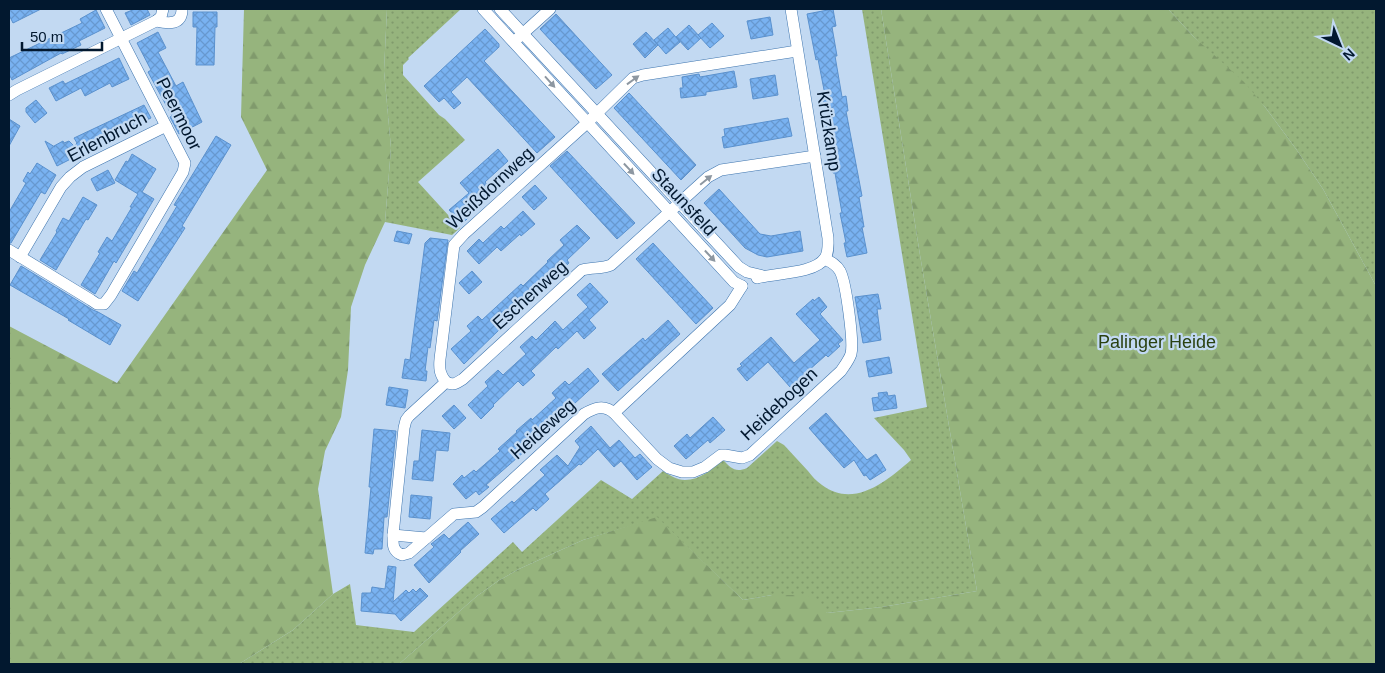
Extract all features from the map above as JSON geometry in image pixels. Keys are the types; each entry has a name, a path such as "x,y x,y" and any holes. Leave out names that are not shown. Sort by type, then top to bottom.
{"street":[{"name":"Peermoor","path":"20,257 97,304 104,304 183,172 185,163 106,9"},
{"path":"9,95 156,21 161,17 162,9"},
{"path":"156,21 177,22 180,20 182,9"},
{"name":"Staunsfeld","path":"483,9 734,282 742,286 756,278 810,268 825,259"},
{"name":"Staunsfeld","path":"500,9 739,267 747,272 764,276"},
{"path":"514,42 550,9"},
{"name":"Krüzkamp","path":"791,9 828,238 825,259"},
{"path":"587,123 633,78 638,76 798,51"},
{"name":"Weißdornweg","path":"446,382 439,369 454,245 587,123"},
{"name":"Erlenbruch","path":"20,257 61,187 70,176 83,167 166,126"},
{"name":"Eschenweg","path":"393,535 406,420 446,382 456,384 463,379 582,270 591,267 610,267 708,177 721,170 815,156"},
{"path":"9,250 20,257"},
{"name":"Heidebogen","path":"614,413 657,459 669,468 682,472 693,472 705,467 721,456 742,458 750,455 841,371 848,362 852,338 841,272 836,266 825,259"},
{"path":"614,413 730,305 742,286"},
{"name":"Heideweg","path":"393,535 395,551 405,555 454,514 476,512 483,507 584,414 592,409 601,407 609,408 614,413"},
{"path":"393,535 426,538"}],"green space":[{"path":"244,9 387,9 384,71 391,148 385,222 365,265 351,307 348,370 341,417 325,451 318,489 333,594 293,630 239,664 9,664 9,326 117,383 267,170 241,117"},
{"path":"387,9 461,9 408,58 403,65 403,75 439,115 465,140 418,182 460,228 452,235 385,222 391,148 384,71"},
{"path":"862,9 881,9 920,255 977,591 882,607 827,613 772,595 743,600 657,518 583,540 519,569 477,596 399,664 239,664 293,630 333,594 350,584 356,625 414,632 513,542 522,552 601,480 632,499 663,471 679,479 690,480 706,473 723,460 734,469 747,468 777,441 784,445 820,483 834,492 846,494 870,489 891,476 911,460 874,418 927,407"},
{"name":"Palinger Heide","path":"881,9 1168,9 1193,36 1244,82 1265,107 1323,189 1376,286 1376,664 399,664 477,596 519,569 583,540 657,517 743,600 772,595 807,595 827,613 882,607 977,591 920,255"},
{"path":"1168,9 1376,9 1376,286 1323,189 1265,107"}],"building":[{"path":"9,9 41,9 13,23 9,15"},
{"path":"135,9 147,9 150,15 131,25 125,13"},
{"path":"833,9 836,26 832,27 837,56 835,56 842,97 846,96 848,111 846,111 862,196 859,197 867,253 847,257 840,213 842,213 835,173 833,173 830,159 832,159 823,100 826,100 807,14"},
{"path":"96,10 105,28 79,41 81,45 61,53 12,80 9,74 9,58 82,23 80,19"},
{"path":"193,12 217,12 214,65 196,65 197,27 193,27"},
{"path":"556,14 612,75 596,89 540,29"},
{"path":"770,17 773,35 751,39 747,21"},
{"path":"712,23 724,36 710,48 698,35"},
{"path":"689,25 701,38 688,50 676,37"},
{"path":"668,28 680,42 666,54 654,40"},
{"path":"485,29 499,44 499,47 484,61 555,137 537,153 467,77 451,92 461,103 454,109 444,98 439,102 424,86"},
{"path":"158,32 166,48 158,52 176,86 183,82 202,122 179,134 170,117 172,116 148,72 151,70 137,43"},
{"path":"646,32 658,45 645,58 633,44"},
{"path":"119,58 129,79 112,87 110,83 85,96 81,88 56,101 49,88 63,81 65,84"},
{"path":"734,71 737,87 706,92 706,95 681,98 680,88 683,88 682,77 699,74 700,77"},
{"path":"775,75 778,95 753,99 750,79"},
{"path":"629,93 696,165 681,180 614,108"},
{"path":"36,100 47,113 35,123 26,112 26,108"},
{"path":"144,105 151,118 57,166 45,141 55,147 63,141 64,143 69,141 74,146 77,143 74,138"},
{"path":"788,118 792,136 724,148 722,137 725,136 724,129"},
{"path":"9,119 20,126 9,146"},
{"path":"216,136 231,145 182,226 185,228 138,301 122,291 134,271 137,273 177,206 174,205"},
{"path":"498,149 508,161 485,182 493,191 474,208 476,210 462,224 449,210 469,193 460,183"},
{"path":"567,151 635,223 617,239 550,166"},
{"path":"132,154 156,169 142,192 154,199 95,294 81,285 107,237 112,241 138,194 115,180"},
{"path":"37,163 56,175 45,194 41,192 11,243 9,243 9,212 26,183 23,181 28,172 30,174"},
{"path":"108,170 115,183 97,191 91,179"},
{"path":"535,185 547,198 534,210 522,197"},
{"path":"719,189 760,234 771,236 800,231 803,251 767,257 758,255 745,248 704,203"},
{"path":"83,197 97,205 88,220 86,219 56,270 40,260 63,218 69,221"},
{"path":"523,211 535,224 501,251 497,247 479,264 467,251 479,239 483,243 501,226 504,229"},
{"path":"577,225 590,238 567,260 569,263 550,281 552,283 464,364 451,349 471,331 467,326 478,316 482,320 521,284 523,286 564,245 560,240"},
{"path":"397,231 412,234 409,244 394,241"},
{"path":"430,238 448,240 437,321 434,320 430,348 428,347 425,371 427,371 426,381 402,378 405,359 410,360 425,243"},
{"path":"653,243 713,308 696,324 636,259"},
{"path":"21,266 121,325 110,345 10,285"},
{"path":"472,271 482,282 469,294 459,283"},
{"path":"590,283 608,302 589,320 596,328 584,339 577,331 558,349 556,347 531,371 535,375 523,386 518,381 481,419 468,405 488,386 485,382 498,370 503,375 526,354 520,347 532,336 536,340 555,321 563,330 588,307 577,295"},
{"path":"878,294 881,309 877,309 881,340 863,343 855,297"},
{"path":"819,297 827,307 820,314 843,340 838,344 840,346 828,357 826,355 808,371 810,373 798,384 796,382 790,387 768,362 747,381 737,369 742,366 740,364 771,337 794,363 820,340 796,314 813,299 814,301"},
{"path":"668,320 680,334 618,391 602,374 643,338 645,341"},
{"path":"889,357 892,373 869,377 866,361"},
{"path":"588,368 599,381 486,485 489,487 479,495 476,491 466,499 453,484 462,475 464,478 474,470 476,472 500,451 498,449 516,431 531,418 532,420 556,398 552,393 565,381 569,385"},
{"path":"389,387 408,390 405,408 386,405"},
{"path":"887,392 888,396 895,395 897,408 874,411 872,398 879,397 878,393"},
{"path":"454,405 466,418 454,429 442,416"},
{"path":"826,413 867,460 876,454 886,470 870,480 866,475 864,476 854,460 844,468 809,428"},
{"path":"713,417 725,430 710,443 708,440 686,459 674,446 687,434 690,438"},
{"path":"591,426 610,448 619,440 635,458 640,454 652,467 637,480 621,461 614,467 598,449 545,494 549,499 536,511 533,508 504,533 491,519 512,501 514,503 545,475 540,470 557,455 568,466 580,447 575,441"},
{"path":"374,429 396,431 387,517 384,517 382,549 374,549 373,554 365,553"},
{"path":"422,430 450,433 448,451 436,450 433,481 412,479 414,461 419,461"},
{"path":"411,495 432,497 430,519 409,517"},
{"path":"468,522 479,534 429,583 414,565 434,547 431,544 444,534 449,539"},
{"path":"388,566 396,567 393,602 406,590 409,593 413,589 416,592 420,588 428,596 401,621 395,614 361,611 362,593 371,593 372,587 385,589"}]}
